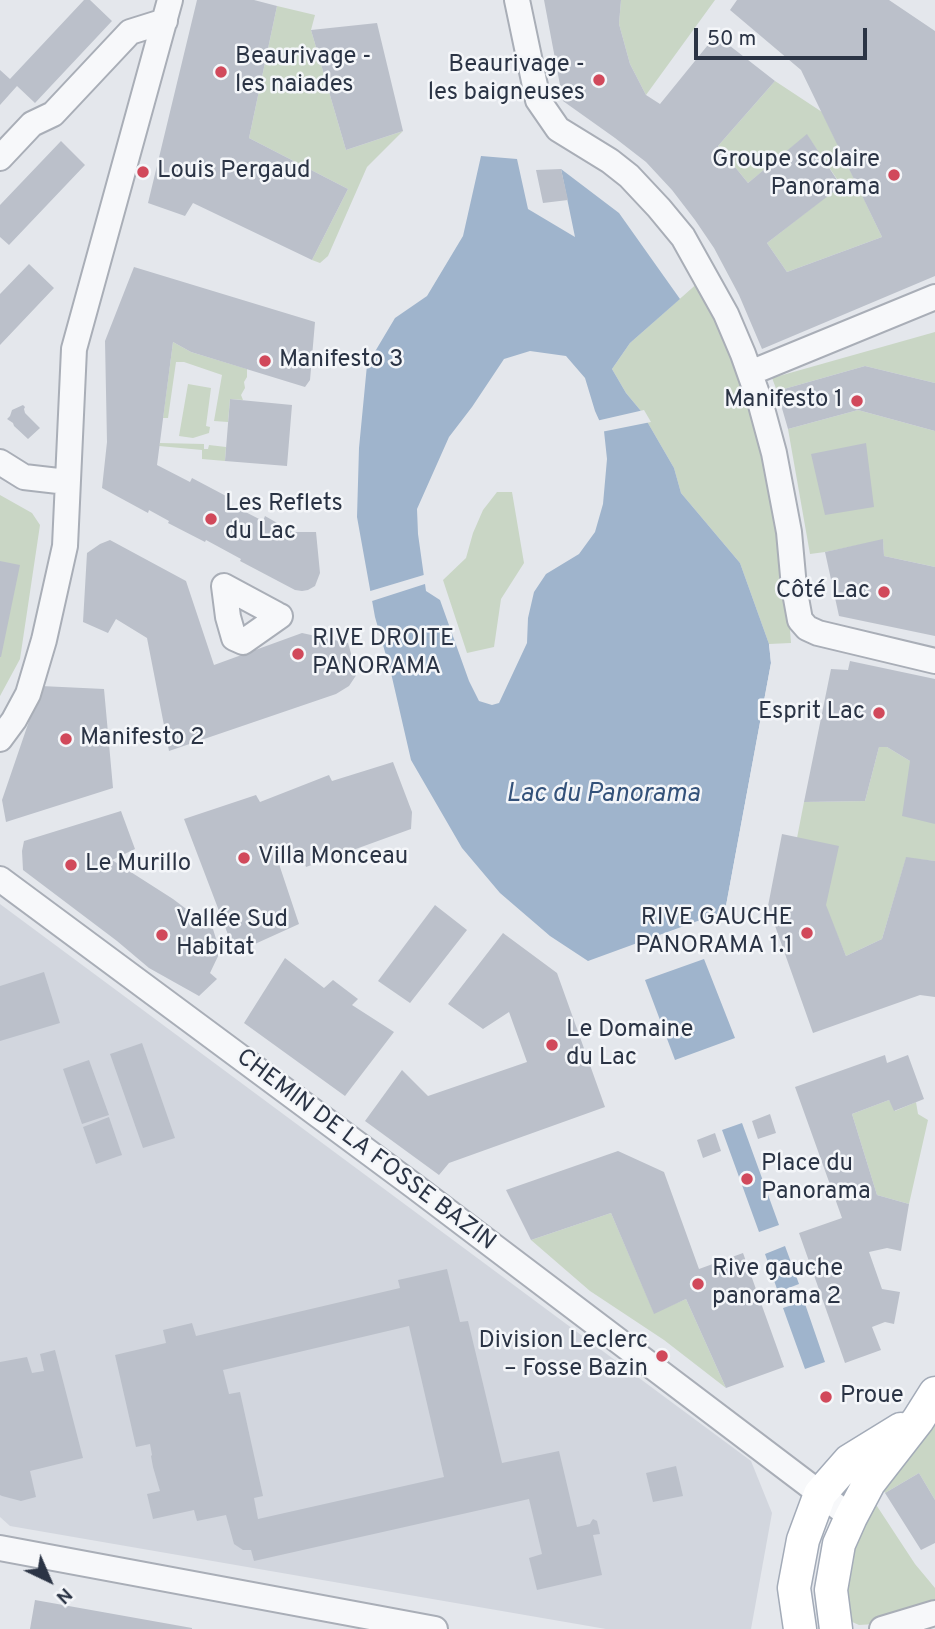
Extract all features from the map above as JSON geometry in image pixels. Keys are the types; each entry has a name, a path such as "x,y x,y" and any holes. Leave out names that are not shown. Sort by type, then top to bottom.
{"main road":[{"path":"836,1629 831,1590 839,1544 869,1483 918,1420 935,1393"},
{"path":"800,1629 794,1588 803,1540 820,1494 849,1461 918,1420"}],"street":[{"path":"517,0 538,100 558,129 610,161 629,176 659,208 683,237 726,314 750,373 774,453 789,532 800,620 807,628 818,633 935,661"},
{"path":"0,158 32,124 53,114 131,32 168,10"},
{"path":"0,738 15,720 28,694 44,640 65,545 74,349 168,10"},
{"path":"750,373 935,297"},
{"path":"0,462 24,477 67,482"},
{"name":"CHEMIN DE LA FOSSE BAZIN","path":"0,879 414,1186 851,1517"},
{"path":"0,1548 435,1629"},
{"path":"882,1629 935,1613"}],"shaded area":[{"path":"0,904 751,1461 772,1513 751,1629 606,1629 10,1526 0,1517"}],"green space":[{"path":"621,0 715,0 646,95 630,64 619,24"},
{"path":"277,6 315,15 311,30 346,150 403,131 367,167 328,256 320,263 312,260 348,189 249,138"},
{"path":"775,81 822,112 882,237 787,272 767,243 841,185 807,135 748,183 718,146"},
{"path":"700,281 755,414 785,563 791,643 769,644 740,563 681,493 674,468 641,411 626,393 612,369 630,343"},
{"path":"935,332 935,383 865,366 777,391 772,378"},
{"path":"173,342 191,352 247,369 245,388 241,395 243,400 230,399 228,422 214,421 222,375 184,362 176,362 168,418 163,418"},
{"path":"188,384 211,388 206,426 210,427 209,433 193,438 179,436"},
{"path":"858,410 935,431 935,567 884,556 883,540 810,554 788,429"},
{"path":"160,443 204,444 204,449 208,449 209,445 226,447 225,461 202,459 202,450 159,446"},
{"path":"497,492 512,492 524,563 501,599 494,647 467,653 443,580 466,558 483,510"},
{"path":"0,495 32,513 40,525 20,659 0,696"},
{"path":"879,747 887,747 910,761 935,824 935,861 906,858 882,939 846,956 797,838 804,802 865,801"},
{"path":"889,1100 895,1111 916,1102 918,1114 928,1120 909,1204 877,1195 852,1114"},
{"path":"611,1213 654,1313 686,1299 726,1388 664,1340 590,1291 531,1240"},
{"path":"935,1417 935,1500 919,1473 885,1493 880,1484"},
{"path":"871,1497 915,1564 935,1588 935,1604 875,1624 859,1625 850,1621 844,1592 848,1549"}],"water":[{"name":"Lac du Panorama","path":"481,156 517,159 528,209 575,237 561,169 619,213 680,299 630,343 612,369 626,393 641,411 674,468 681,493 740,563 769,644 771,663 725,911 588,961 550,936 500,893 462,848 411,760 375,617 357,517 359,448 367,365 395,318 427,296 463,236","holes":["530,351 566,356 585,378 604,431 607,459 603,504 595,532 579,554 546,574 534,592 528,618 527,643 499,703 492,705 479,701 469,681 440,600 426,591 417,509 449,437 504,359"]},
{"path":"704,959 735,1038 675,1060 645,980"},
{"path":"742,1123 779,1225 759,1232 722,1130"},
{"path":"785,1246 799,1284 778,1292 765,1254"},
{"path":"804,1301 825,1362 805,1369 783,1308"}],"pier":[{"path":"644,410 651,422 601,432 596,421"},
{"path":"427,574 428,583 369,602 367,592"},
{"path":"769,644 773,644 774,664 729,911 725,911 771,663"}],"building":[{"path":"84,0 90,0 112,21 35,103 17,86 0,105 0,70 10,79"},
{"name":"Beaurivage - les naiades","path":"197,0 254,0 277,6 249,138 348,189 312,260 193,203 185,216 148,203"},
{"path":"544,0 621,0 619,24 630,64 646,95 660,104 716,35 775,81 718,146 748,183 807,134 841,186 767,243 787,272 882,237 801,70 730,10 737,0 889,0 935,31 935,276 762,349 739,295 714,248 672,190 646,162 563,101"},
{"name":"Beaurivage - les naiades","path":"377,23 403,131 346,150 311,30"},
{"path":"61,141 85,165 9,245 0,237 0,205"},
{"path":"561,169 568,200 543,203 536,170"},
{"path":"29,264 54,288 0,345 0,294"},
{"name":"Manifesto 3","path":"134,267 315,322 310,380 305,387 191,352 173,342 157,465 190,482 192,478 228,497 226,502 263,521 265,516 293,532 316,532 320,573 315,586 308,590 295,590 206,540 205,542 149,510 148,513 102,488 107,442 105,341"},
{"name":"Manifesto 1","path":"865,366 935,383 935,431 858,410 788,429 777,391"},
{"path":"230,399 292,405 287,466 225,461"},
{"path":"23,405 25,413 40,428 28,439 7,419 12,410"},
{"path":"866,443 874,507 825,515 811,454"},
{"name":"Côté Lac","path":"883,539 884,556 935,567 935,636 839,616 825,552"},
{"name":"RIVE DROITE PANORAMA","path":"110,540 186,581 214,665 302,633 348,643 357,674 349,686 336,694 169,751 147,638 116,619 108,633 83,622 87,553"},
{"path":"0,561 20,565 1,657 0,657"},
{"name":"Esprit Lac","path":"850,661 935,679 935,824 902,816 910,761 887,747 879,747 865,801 804,802 831,669 848,670"},
{"name":"Manifesto 2","path":"41,686 104,689 113,788 6,822 2,800"},
{"name":"Villa Monceau","path":"393,762 412,812 411,829 306,867 302,854 278,861 299,924 235,953 184,819 256,795 260,802 329,775 332,781"},
{"path":"121,811 135,849 112,860 173,899 213,929 220,952 210,973 217,979 199,996 149,968 23,870 24,841"},
{"name":"RIVE GAUCHE PANORAMA 1.1","path":"782,834 839,846 826,905 846,956 882,939 906,857 935,861 935,997 920,995 813,1033 768,906"},
{"name":"Villa Monceau","path":"435,905 467,930 410,1003 378,981"},
{"name":"Le Domaine du Lac","path":"503,933 557,973 605,1107 449,1163 439,1175 365,1121 402,1070 428,1096 527,1062 509,1012 483,1029 448,1004"},
{"path":"285,958 324,988 333,980 358,999 352,1005 394,1032 345,1096 244,1023"},
{"path":"44,972 60,1023 0,1041 0,986"},
{"path":"142,1043 175,1138 143,1148 110,1054"},
{"path":"885,1055 887,1063 908,1055 924,1099 894,1111 889,1100 852,1114 877,1195 909,1204 901,1251 887,1248 869,1252 882,1289 900,1292 894,1324 885,1322 872,1327 881,1350 845,1363 799,1233 842,1218 795,1087"},
{"path":"89,1060 109,1115 82,1124 63,1069"},
{"path":"770,1114 776,1133 758,1139 752,1121"},
{"path":"109,1117 122,1155 96,1164 83,1127"},
{"path":"715,1133 721,1151 703,1158 697,1140"},
{"name":"Rive gauche panorama 2","path":"618,1151 664,1172 699,1269 743,1253 784,1367 726,1388 686,1299 654,1314 611,1213 531,1240 506,1190"},
{"path":"447,1269 460,1322 468,1321 502,1463 559,1451 577,1527 590,1524 593,1519 597,1521 600,1534 593,1535 602,1575 537,1590 529,1558 542,1554 529,1499 254,1561 251,1550 243,1550 234,1544 226,1515 197,1521 194,1510 153,1519 147,1494 160,1491 150,1444 136,1447 115,1355 166,1343 163,1330 192,1323 196,1336 400,1288 398,1280","holes":["409,1326 444,1477 258,1519 254,1498 263,1496 240,1392 229,1394 223,1370"]},
{"path":"55,1350 83,1458 30,1471 36,1497 21,1501 2,1496 0,1362 27,1357 32,1373 44,1371 40,1354"},
{"path":"676,1466 683,1496 653,1502 646,1473"},
{"path":"919,1473 935,1500 935,1543 921,1550 885,1493"},
{"path":"35,1600 192,1628 192,1629 30,1629"}],"place":[{"name":"Beaurivage - les naiades","path":"221,72"},
{"name":"Beaurivage - les baigneuses","path":"599,80"},
{"name":"Louis Pergaud","path":"143,172"},
{"name":"Groupe scolaire Panorama","path":"894,175"},
{"name":"Manifesto 3","path":"265,361"},
{"name":"Manifesto 1","path":"857,401"},
{"name":"Les Reflets du Lac","path":"211,519"},
{"name":"Côté Lac","path":"884,592"},
{"name":"RIVE DROITE PANORAMA","path":"298,654"},
{"name":"Esprit Lac","path":"879,713"},
{"name":"Manifesto 2","path":"66,739"},
{"name":"Villa Monceau","path":"244,858"},
{"name":"Le Murillo","path":"71,865"},
{"name":"RIVE GAUCHE PANORAMA 1.1","path":"807,933"},
{"name":"Vallée Sud Habitat","path":"162,935"},
{"name":"Le Domaine du Lac","path":"552,1045"},
{"name":"Place du Panorama","path":"747,1179"},
{"name":"Rive gauche panorama 2","path":"698,1284"},
{"name":"Division Leclerc – Fosse Bazin","path":"662,1356"},
{"name":"Proue","path":"826,1397"}]}
